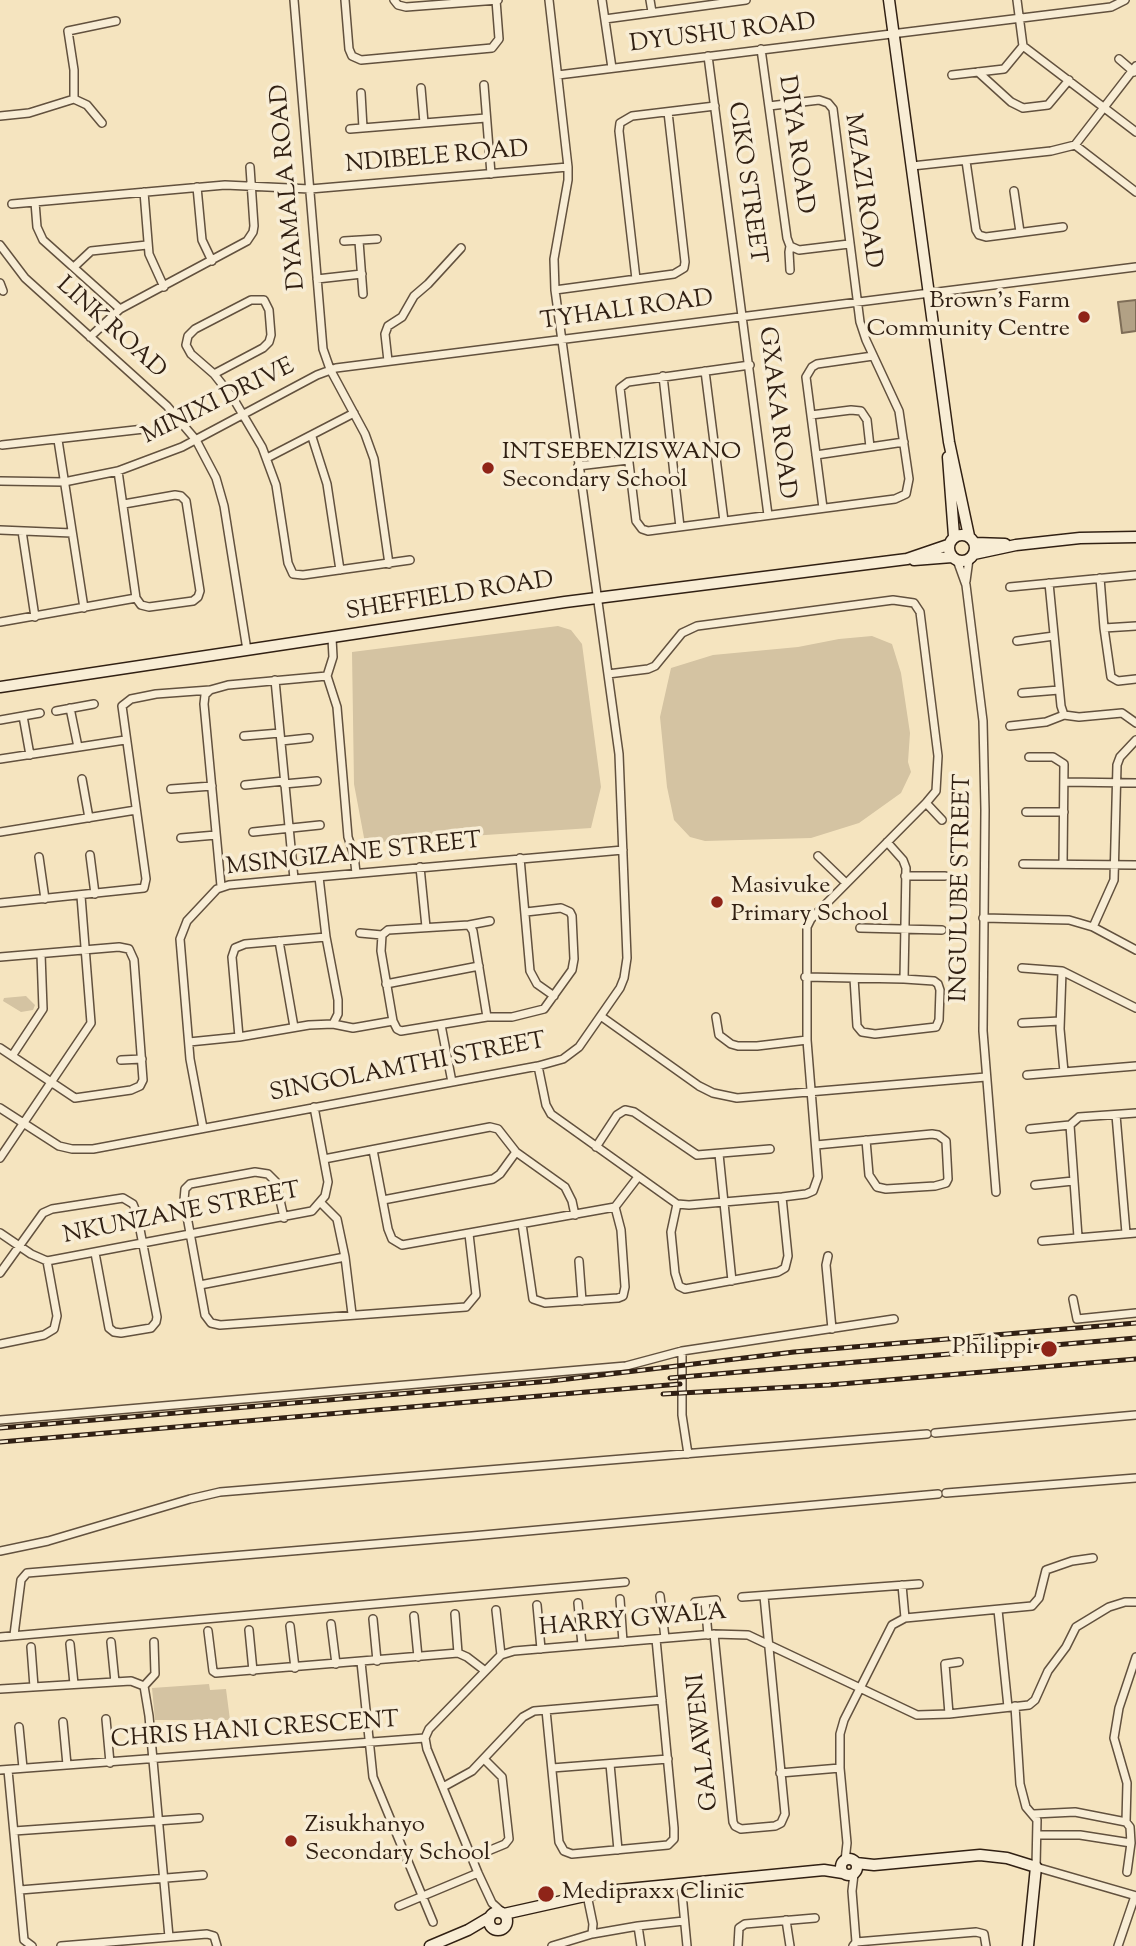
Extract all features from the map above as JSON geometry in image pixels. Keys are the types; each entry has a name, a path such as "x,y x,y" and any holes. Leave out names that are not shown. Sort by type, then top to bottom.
{"street":[{"name":"DYAMALA ROAD","path":"294,0 323,349 330,369 374,458 389,564"},
{"path":"345,0 349,49 352,56 361,60 492,48 499,39 497,0 448,2 406,8 394,0"},
{"name":"SINGOLAMTHI STREET","path":"0,1108 59,1146 83,1150 538,1066 563,1059 573,1053 584,1042 621,988 626,968 619,754 555,290 555,254 568,167 549,0"},
{"path":"603,0 612,68"},
{"path":"650,0 652,12"},
{"path":"605,19 746,0"},
{"name":"INGULUBE STREET","path":"889,0 948,442 972,548 966,585"},
{"path":"1017,0 1023,46 1136,132"},
{"name":"DYUSHU ROAD","path":"558,75 1111,7 1125,0"},
{"path":"74,99 74,70 68,31 116,21"},
{"path":"952,75 1004,69 1023,46"},
{"name":"DIYA ROAD","path":"761,49 790,246 790,270"},
{"name":"CIKO STREET","path":"708,56 743,316"},
{"path":"912,166 1051,151 1075,145 1103,107 1135,71 1119,59"},
{"path":"978,72 1011,102 1023,108 1048,105 1069,80"},
{"path":"484,85 491,174"},
{"path":"421,88 424,123"},
{"path":"361,93 363,128"},
{"path":"0,116 29,113 74,99 86,105 102,123"},
{"name":"MZAZI ROAD","path":"769,106 819,100 828,103 832,109 862,330 897,405 909,479 906,494 895,499 823,508"},
{"path":"636,279 619,127 626,117 715,106"},
{"path":"555,290 674,274 680,272 685,265 668,112"},
{"path":"350,130 486,118"},
{"path":"1075,145 1136,192"},
{"path":"966,161 979,235 986,237 1063,227"},
{"path":"90,337 120,309 238,247 251,237 254,226 250,167"},
{"name":"NDIBELE ROAD","path":"12,204 197,187 252,186 310,190 568,167"},
{"path":"197,187 202,240 212,261"},
{"path":"1014,191 1020,232"},
{"path":"144,192 148,245 153,265 164,286"},
{"path":"36,202 40,237 120,309"},
{"path":"344,242 377,239"},
{"path":"359,241 363,294"},
{"name":"DIYA ROAD","path":"790,246 799,250 849,244"},
{"name":"LINK ROAD","path":"0,245 3,256 25,278 167,406 196,440 216,478 224,506 247,650"},
{"path":"74,267 91,251 148,245"},
{"path":"388,361 385,334 388,326 402,317 414,296 461,248"},
{"name":"TYHALI ROAD","path":"330,369 1136,267"},
{"path":"317,279 362,274"},
{"path":"214,374 263,348 269,342 269,306 261,298 251,300 188,335 186,345 214,374 244,414 267,458 276,485 290,570 293,574 303,575 410,560"},
{"name":"GXAKA ROAD","path":"743,316 768,515"},
{"path":"750,365 628,382 620,388 638,526 648,531 823,508 806,377 812,367 824,362 873,356"},
{"name":"MINIXI DRIVE","path":"0,481 64,482 118,471 196,440 330,369"},
{"path":"705,371 724,521"},
{"path":"663,376 680,527"},
{"path":"811,415 861,411 867,420 870,447"},
{"path":"267,458 354,413"},
{"path":"2,445 144,429"},
{"path":"312,436 327,484 340,570"},
{"path":"58,440 84,608"},
{"path":"816,454 904,442"},
{"name":"INGULUBE STREET","path":"948,442 951,541 966,585 983,721 985,810 982,1002 985,1077 996,1192"},
{"path":"579,466 628,460"},
{"path":"118,471 136,598 149,607 193,601 200,591 186,501 175,495 124,504"},
{"path":"0,530 72,533"},
{"path":"22,531 35,617"},
{"name":"SHEFFIELD ROAD","path":"0,687 597,599 907,559 955,559 972,548 964,534 907,559"},
{"path":"972,548 1080,538 1136,537"},
{"path":"1010,587 1136,575"},
{"path":"1100,578 1111,677 1118,681 1136,679"},
{"path":"1049,583 1059,690 1064,715"},
{"path":"0,622 136,598"},
{"path":"538,1066 546,1105 551,1114 677,1204 782,1197 813,1191 818,1177 807,1040 807,928 811,919 936,791 938,756 920,612 914,603 893,600 697,626 682,633 655,666 608,674"},
{"path":"1104,628 1136,626"},
{"path":"1017,641 1054,636"},
{"path":"332,638 333,657 327,676 337,707 348,838 356,873"},
{"path":"0,903 141,890 146,886 121,710 131,699 327,676"},
{"path":"275,680 293,879"},
{"path":"210,690 205,695 204,704 221,886"},
{"path":"1022,693 1059,690"},
{"path":"56,711 94,704"},
{"path":"70,708 78,747"},
{"path":"0,720 40,713"},
{"path":"1010,726 1046,722 1064,715 1079,717 1122,713 1136,723"},
{"path":"23,716 30,755"},
{"path":"244,736 309,738"},
{"path":"0,759 125,740"},
{"path":"1093,927 1112,886 1118,761 1136,740"},
{"path":"1029,757 1059,758 1064,764 1063,864"},
{"path":"82,779 89,818"},
{"path":"245,785 317,781"},
{"path":"1064,782 1136,783"},
{"path":"170,789 212,786"},
{"path":"926,803 942,820"},
{"path":"0,832 136,810"},
{"path":"1026,812 1064,812"},
{"path":"253,832 320,825"},
{"path":"181,838 216,835"},
{"path":"887,842 903,860 905,876 904,979"},
{"name":"MSINGIZANE STREET","path":"203,1128 189,1042 180,948 181,932 193,914 221,886 624,850"},
{"path":"90,856 96,894"},
{"path":"818,856 846,883"},
{"path":"39,857 45,899"},
{"path":"520,858 532,976 537,984 554,996"},
{"path":"1023,864 1136,865"},
{"path":"420,867 426,927"},
{"path":"905,876 945,876"},
{"path":"319,877 326,937 338,1000 338,1014 333,1024"},
{"path":"0,1158 92,1023 81,896"},
{"path":"382,935 381,951 393,1021 394,1026 401,1031 487,1017 512,1017 544,1009 573,965 572,916 568,910 561,908 526,912"},
{"path":"983,918 1069,919 1093,927 1136,950"},
{"path":"360,933 382,935 388,930 469,925 490,921"},
{"path":"469,925 473,931 487,1017"},
{"path":"860,928 942,930"},
{"path":"239,1037 233,952 245,944 326,937"},
{"path":"279,941 294,1027"},
{"path":"0,957 120,947 131,951 142,1084 131,1090 80,1099 71,1097 0,1048"},
{"path":"12,1056 43,1009 41,954"},
{"path":"386,984 479,966"},
{"path":"1022,968 1062,971 1136,1008"},
{"path":"1062,971 1060,1021 1064,1072"},
{"path":"805,977 904,979 931,980 939,985 936,1027 875,1034 862,1032 857,1026 853,978"},
{"path":"601,1017 713,1093 737,1098 985,1077"},
{"path":"716,1017 719,1035 738,1046 807,1040"},
{"path":"189,1042 239,1037 294,1027 333,1024 353,1028 393,1021"},
{"path":"1022,1023 1060,1021"},
{"path":"441,1025 452,1082"},
{"path":"121,1060 142,1059"},
{"path":"1027,1075 1136,1066"},
{"name":"NKUNZANE STREET","path":"0,1233 41,1260 47,1261 312,1211 328,1189 314,1107"},
{"path":"596,1147 617,1115 625,1110 634,1112 696,1155 770,1149"},
{"path":"1030,1129 1069,1125 1079,1118 1136,1113"},
{"path":"1116,1115 1126,1233"},
{"path":"1069,1125 1078,1237"},
{"path":"324,1159 490,1128 499,1129 516,1152 565,1187 575,1215"},
{"path":"816,1145 866,1140 932,1134 942,1136 947,1143 946,1183 887,1189 877,1187 869,1175 866,1140"},
{"path":"373,1150 389,1234 402,1245 615,1207 638,1177"},
{"path":"383,1200 493,1179 516,1152"},
{"path":"719,1154 732,1280"},
{"path":"284,1218 278,1187 272,1177 261,1172 187,1186 183,1194 207,1320 215,1324 466,1307 476,1295 469,1234"},
{"path":"1035,1185 1073,1181"},
{"path":"0,1273 39,1216 47,1211 117,1197 133,1204 137,1214 157,1317 151,1328 121,1333 110,1328 95,1252"},
{"path":"677,1204 671,1237 675,1279 679,1286 689,1288 778,1272 785,1268 788,1256 782,1197"},
{"path":"321,1202 337,1219 352,1314"},
{"path":"522,1224 533,1299 540,1303 618,1298 625,1293 621,1230 615,1207"},
{"path":"1042,1241 1136,1233"},
{"path":"828,1256 826,1265 832,1329"},
{"path":"200,1285 345,1257"},
{"path":"0,1344 44,1335 54,1329 57,1316 47,1261"},
{"path":"579,1261 582,1301"},
{"path":"1073,1299 1077,1319 1136,1313"},
{"path":"0,1420 580,1370 650,1361 682,1351 894,1319"},
{"path":"682,1351 682,1415 688,1454"},
{"path":"0,1552 220,1492 1136,1415"},
{"path":"14,1635 21,1580 27,1573 1136,1478"},
{"path":"986,1946 984,1934 976,1932 855,1944 839,1768 841,1728 894,1622 905,1618 1026,1608 1036,1604 1046,1570 1072,1561 1093,1558"},
{"path":"0,1637 625,1582"},
{"path":"743,1597 919,1584"},
{"path":"902,1585 905,1618"},
{"path":"660,1596 665,1638"},
{"name":"GALAWENI","path":"711,1634 735,1826 741,1829 775,1826 783,1820 764,1596"},
{"path":"620,1599 624,1642"},
{"path":"695,1602 716,1600"},
{"path":"705,1601 711,1634"},
{"name":"HARRY GWALA","path":"501,1655 514,1651 743,1633 917,1714 949,1714 1032,1704 1048,1671 1066,1647 1074,1629 1109,1607 1136,1602"},
{"path":"578,1603 582,1645"},
{"path":"537,1605 541,1649"},
{"path":"425,1738 429,1729 501,1655 496,1610"},
{"path":"998,1611 1020,1784 1026,1807 1037,1820 1036,1867 1028,1946"},
{"path":"455,1614 458,1653"},
{"path":"414,1616 418,1657"},
{"path":"373,1619 377,1661"},
{"path":"331,1624 336,1664"},
{"path":"290,1626 295,1668"},
{"path":"249,1630 253,1671"},
{"path":"208,1631 214,1672 295,1668 458,1653 484,1670"},
{"path":"546,1710 559,1842 564,1851 572,1854 668,1845 674,1839 656,1639"},
{"path":"111,1642 115,1682"},
{"path":"144,1686 155,1674 154,1642"},
{"path":"70,1644 74,1684"},
{"path":"30,1647 34,1687"},
{"path":"1127,1872 1131,1843 1130,1827 1126,1822 1127,1783 1114,1738 1121,1701 1136,1657"},
{"path":"361,1662 373,1777 433,1922"},
{"path":"949,1714 945,1664 959,1662"},
{"path":"0,1689 136,1681 144,1686 147,1692 169,1937"},
{"path":"443,1787 468,1775 528,1714 546,1710 662,1700"},
{"path":"106,1718 110,1763"},
{"path":"63,1722 66,1765"},
{"path":"19,1727 23,1769"},
{"name":"CHRIS HANI CRESCENT","path":"4,1770 425,1738 471,1858 497,1914"},
{"path":"471,1858 509,1839 502,1777 484,1759"},
{"path":"552,1768 668,1759"},
{"path":"610,1764 618,1850"},
{"path":"780,1773 839,1768"},
{"path":"4,1770 14,1831 24,1940 33,1946"},
{"path":"1034,1814 1075,1812 1126,1822"},
{"path":"14,1831 199,1818"},
{"path":"1038,1835 1080,1835 1131,1843"},
{"path":"430,1946 497,1914 587,1895 681,1883 980,1855 1007,1858 1136,1896 1118,1946"},
{"path":"399,1906 478,1873"},
{"path":"20,1890 204,1875"},
{"path":"681,1883 687,1946"},
{"path":"587,1895 593,1924 592,1934"},
{"path":"468,1930 501,1930 530,1909"},
{"path":"497,1914 507,1917 507,1925"},
{"path":"494,1929 489,1924 497,1914"},
{"path":"738,1946 739,1928 746,1924 815,1918"},
{"path":"786,1920 790,1946"},
{"path":"557,1945 592,1934 684,1921"},
{"path":"638,1926 641,1946"},
{"path":"61,1946 111,1944 207,1934 214,1936 217,1946"}],"shaded area":[{"path":"1136,300 1136,331 1122,333 1118,302"},
{"path":"558,626 571,630 582,644 601,787 591,828 365,843 354,784 352,652"},
{"path":"872,636 892,644 901,673 910,733 908,762 911,772 901,793 859,823 811,838 705,841 690,837 674,820 667,787 660,717 671,668 713,655 798,647"},
{"path":"26,996 35,1005 33,1010 21,1012 3,1001 4,998"},
{"path":"209,1684 210,1690 226,1689 230,1720 155,1720 152,1688"}],"railway":[{"path":"0,1428 551,1381 794,1352 1136,1323"},
{"path":"670,1378 1136,1338"},
{"path":"663,1394 829,1385 1136,1359"},
{"path":"0,1442 680,1384"}],"place":[{"name":"Brown's Farm Community Centre","path":"1084,317"},
{"name":"INTSEBENZISWANO Secondary School","path":"488,468"},
{"name":"Masivuke Primary School","path":"717,902"},
{"name":"Philippi","path":"1049,1349"},
{"name":"Zisukhanyo Secondary School","path":"291,1841"},
{"name":"Medipraxx Clinic","path":"546,1894"}]}
